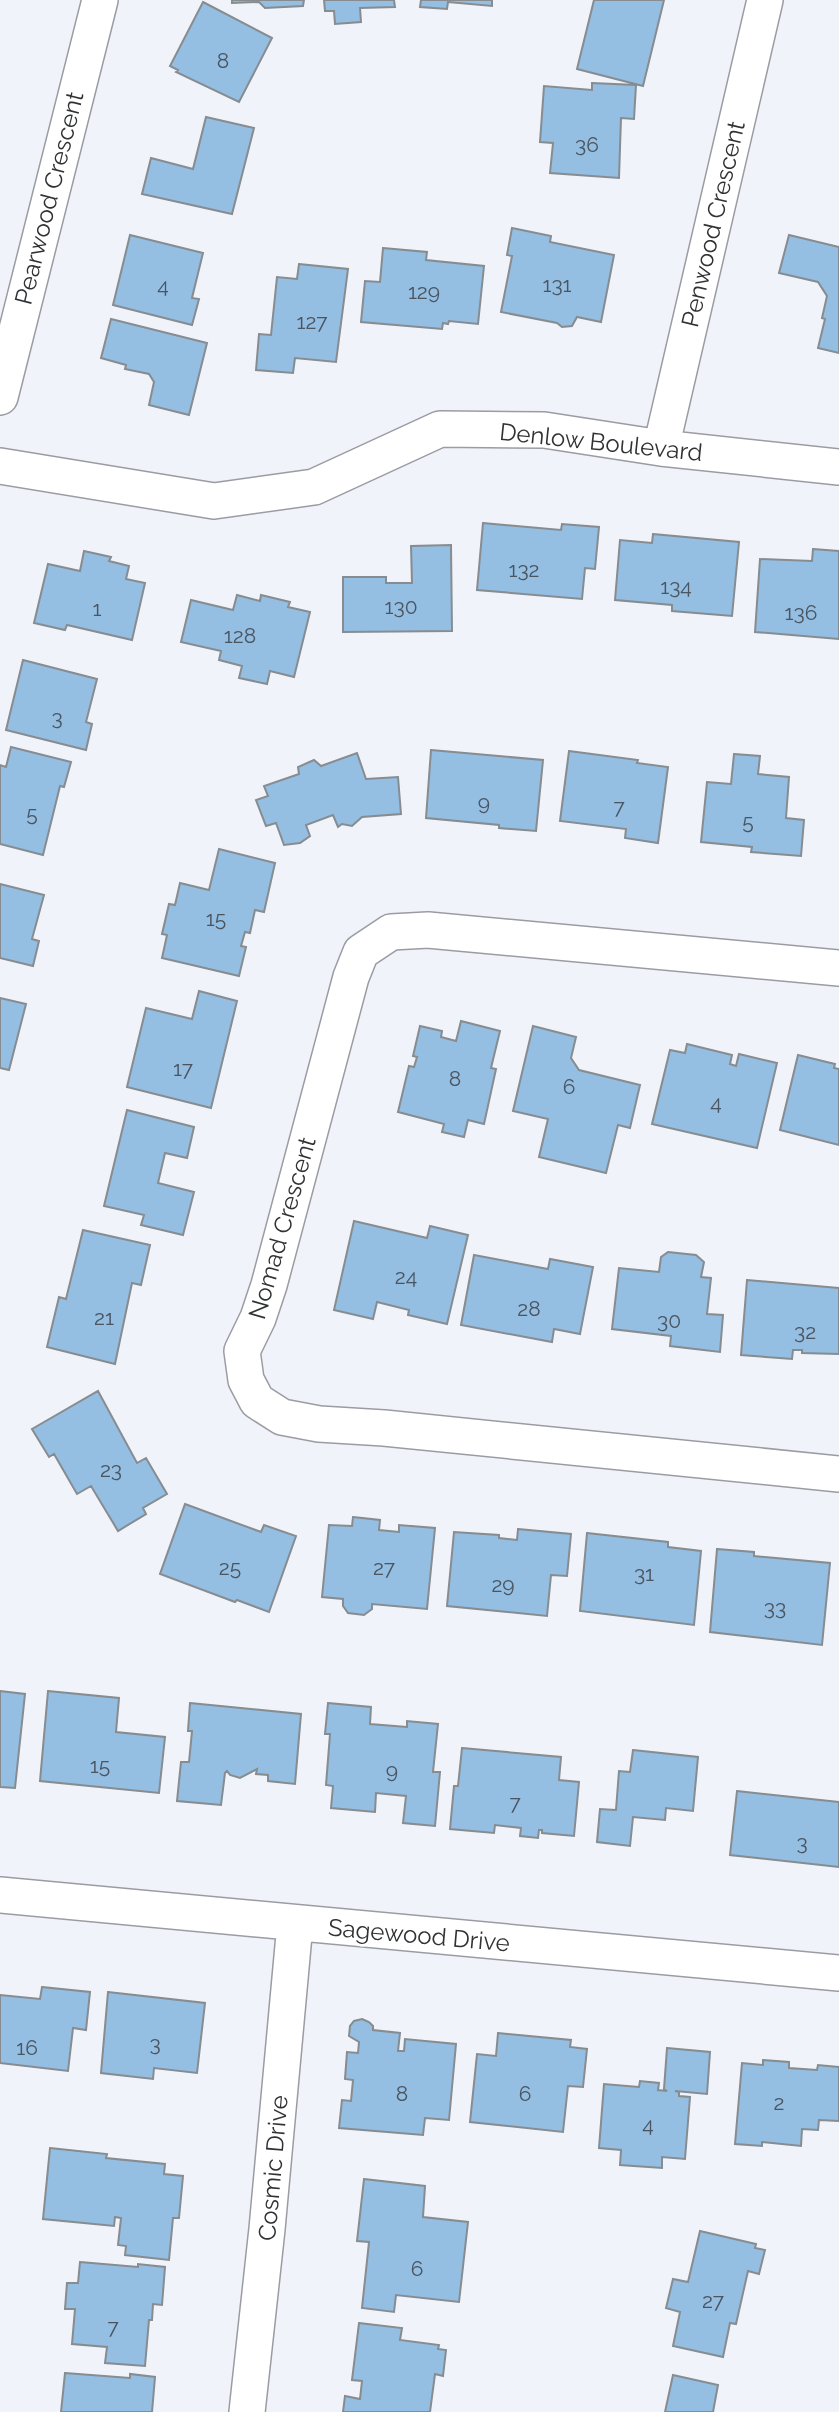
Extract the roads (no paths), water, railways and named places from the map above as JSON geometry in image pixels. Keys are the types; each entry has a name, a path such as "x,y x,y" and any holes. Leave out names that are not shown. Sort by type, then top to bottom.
{"street":[{"name":"Pearwood Crescent","path":"0,397 100,0"},
{"name":"Penwood Crescent","path":"661,448 765,0"},
{"name":"Denlow Boulevard","path":"0,466 214,500 314,487 440,429 544,430 661,448 839,467"},
{"name":"Nomad Crescent","path":"839,968 428,930 391,932 361,952 351,977 270,1285 242,1351 246,1380 257,1401 282,1417 319,1424 384,1428 839,1474"},
{"name":"Sagewood Drive","path":"0,1895 839,1973"},
{"name":"Cosmic Drive","path":"247,2412 295,1924"}]}
